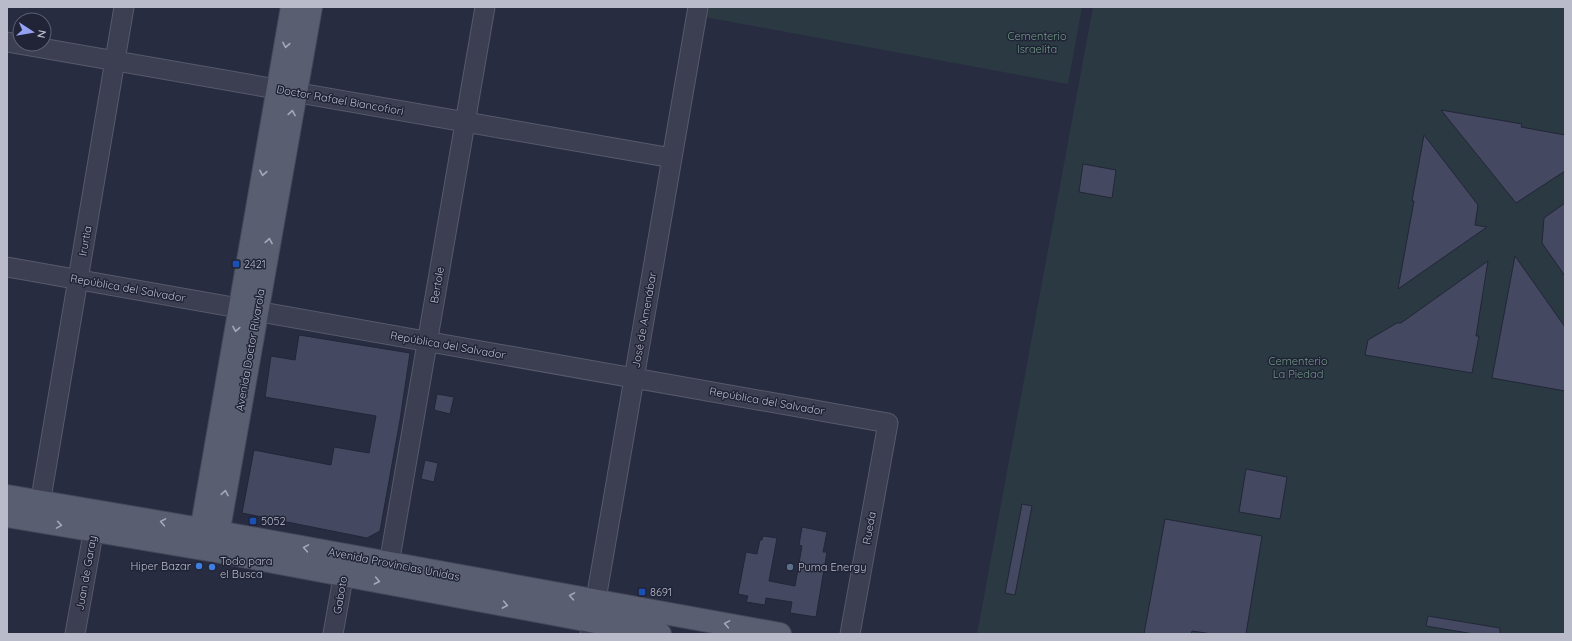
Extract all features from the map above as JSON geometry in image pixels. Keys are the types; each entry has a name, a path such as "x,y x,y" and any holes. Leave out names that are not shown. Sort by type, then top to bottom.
{"main road":[{"name":"Avenida Doctor Rivarola","path":"287,91 292,7"},
{"name":"Avenida Doctor Rivarola","path":"208,540 287,91 310,7"},
{"name":"Avenida Provincias Unidas","path":"7,496 39,512"},
{"name":"Avenida Provincias Unidas","path":"7,516 39,512 208,540 345,565 660,634"},
{"name":"Avenida Provincias Unidas","path":"345,565 389,564 593,619 780,634"}],"street":[{"name":"Irurtia","path":"39,512 124,7"},
{"name":"Bertole","path":"389,564 485,7"},
{"name":"José de Amenábar","path":"593,619 698,7"},
{"name":"Doctor Rafael Biancofiori","path":"7,42 672,158"},
{"name":"República del Salvador","path":"7,267 888,423"},
{"name":"Rueda","path":"850,634 888,423"},
{"name":"Juan de Garay","path":"75,634 95,521"},
{"name":"Gaboto","path":"333,634 345,565"}],"green space":[{"name":"Cementerio Israelita","path":"700,7 1082,7 1068,84 699,16"},
{"name":"Cementerio La Piedad","path":"1093,7 1565,7 1565,634 977,634"}],"building":[{"path":"1441,110 1522,124 1521,127 1565,135 1565,171 1516,203"},
{"path":"1424,135 1478,205 1475,225 1487,227 1398,289 1414,201 1412,201"},
{"path":"1083,164 1116,170 1112,198 1079,192"},
{"path":"1565,203 1565,276 1542,243 1544,218"},
{"path":"1515,256 1565,327 1565,391 1492,378"},
{"path":"1488,261 1476,336 1479,336 1472,373 1365,355 1368,340 1397,323 1401,323"},
{"path":"299,335 410,353 400,420 380,531 367,538 242,513 254,450 331,465 334,447 369,453 376,416 265,397 271,356 295,360"},
{"path":"437,394 454,397 450,414 434,410"},
{"path":"425,460 438,463 434,482 421,479"},
{"path":"1246,469 1287,477 1280,519 1239,512"},
{"path":"1022,504 1032,506 1015,595 1005,593"},
{"path":"1165,519 1262,536 1246,634 1213,634 1192,631 1191,634 1144,634"},
{"path":"802,527 827,532 823,552 827,552 816,617 790,613 792,602 766,598 765,605 746,602 748,596 738,594 746,552 757,554 760,540 762,540 763,536 777,538 769,581 795,586 802,546 799,545"},
{"path":"1428,616 1500,628 1500,634 1474,634 1426,626"}],"place":[{"name":"2421","path":"236,264"},
{"name":"5052","path":"253,521"},
{"name":"Hiper Bazar","path":"199,566"},
{"name":"Todo para el Busca","path":"212,567"},
{"name":"Puma Energy","path":"790,567"},
{"name":"8691","path":"642,592"}]}
